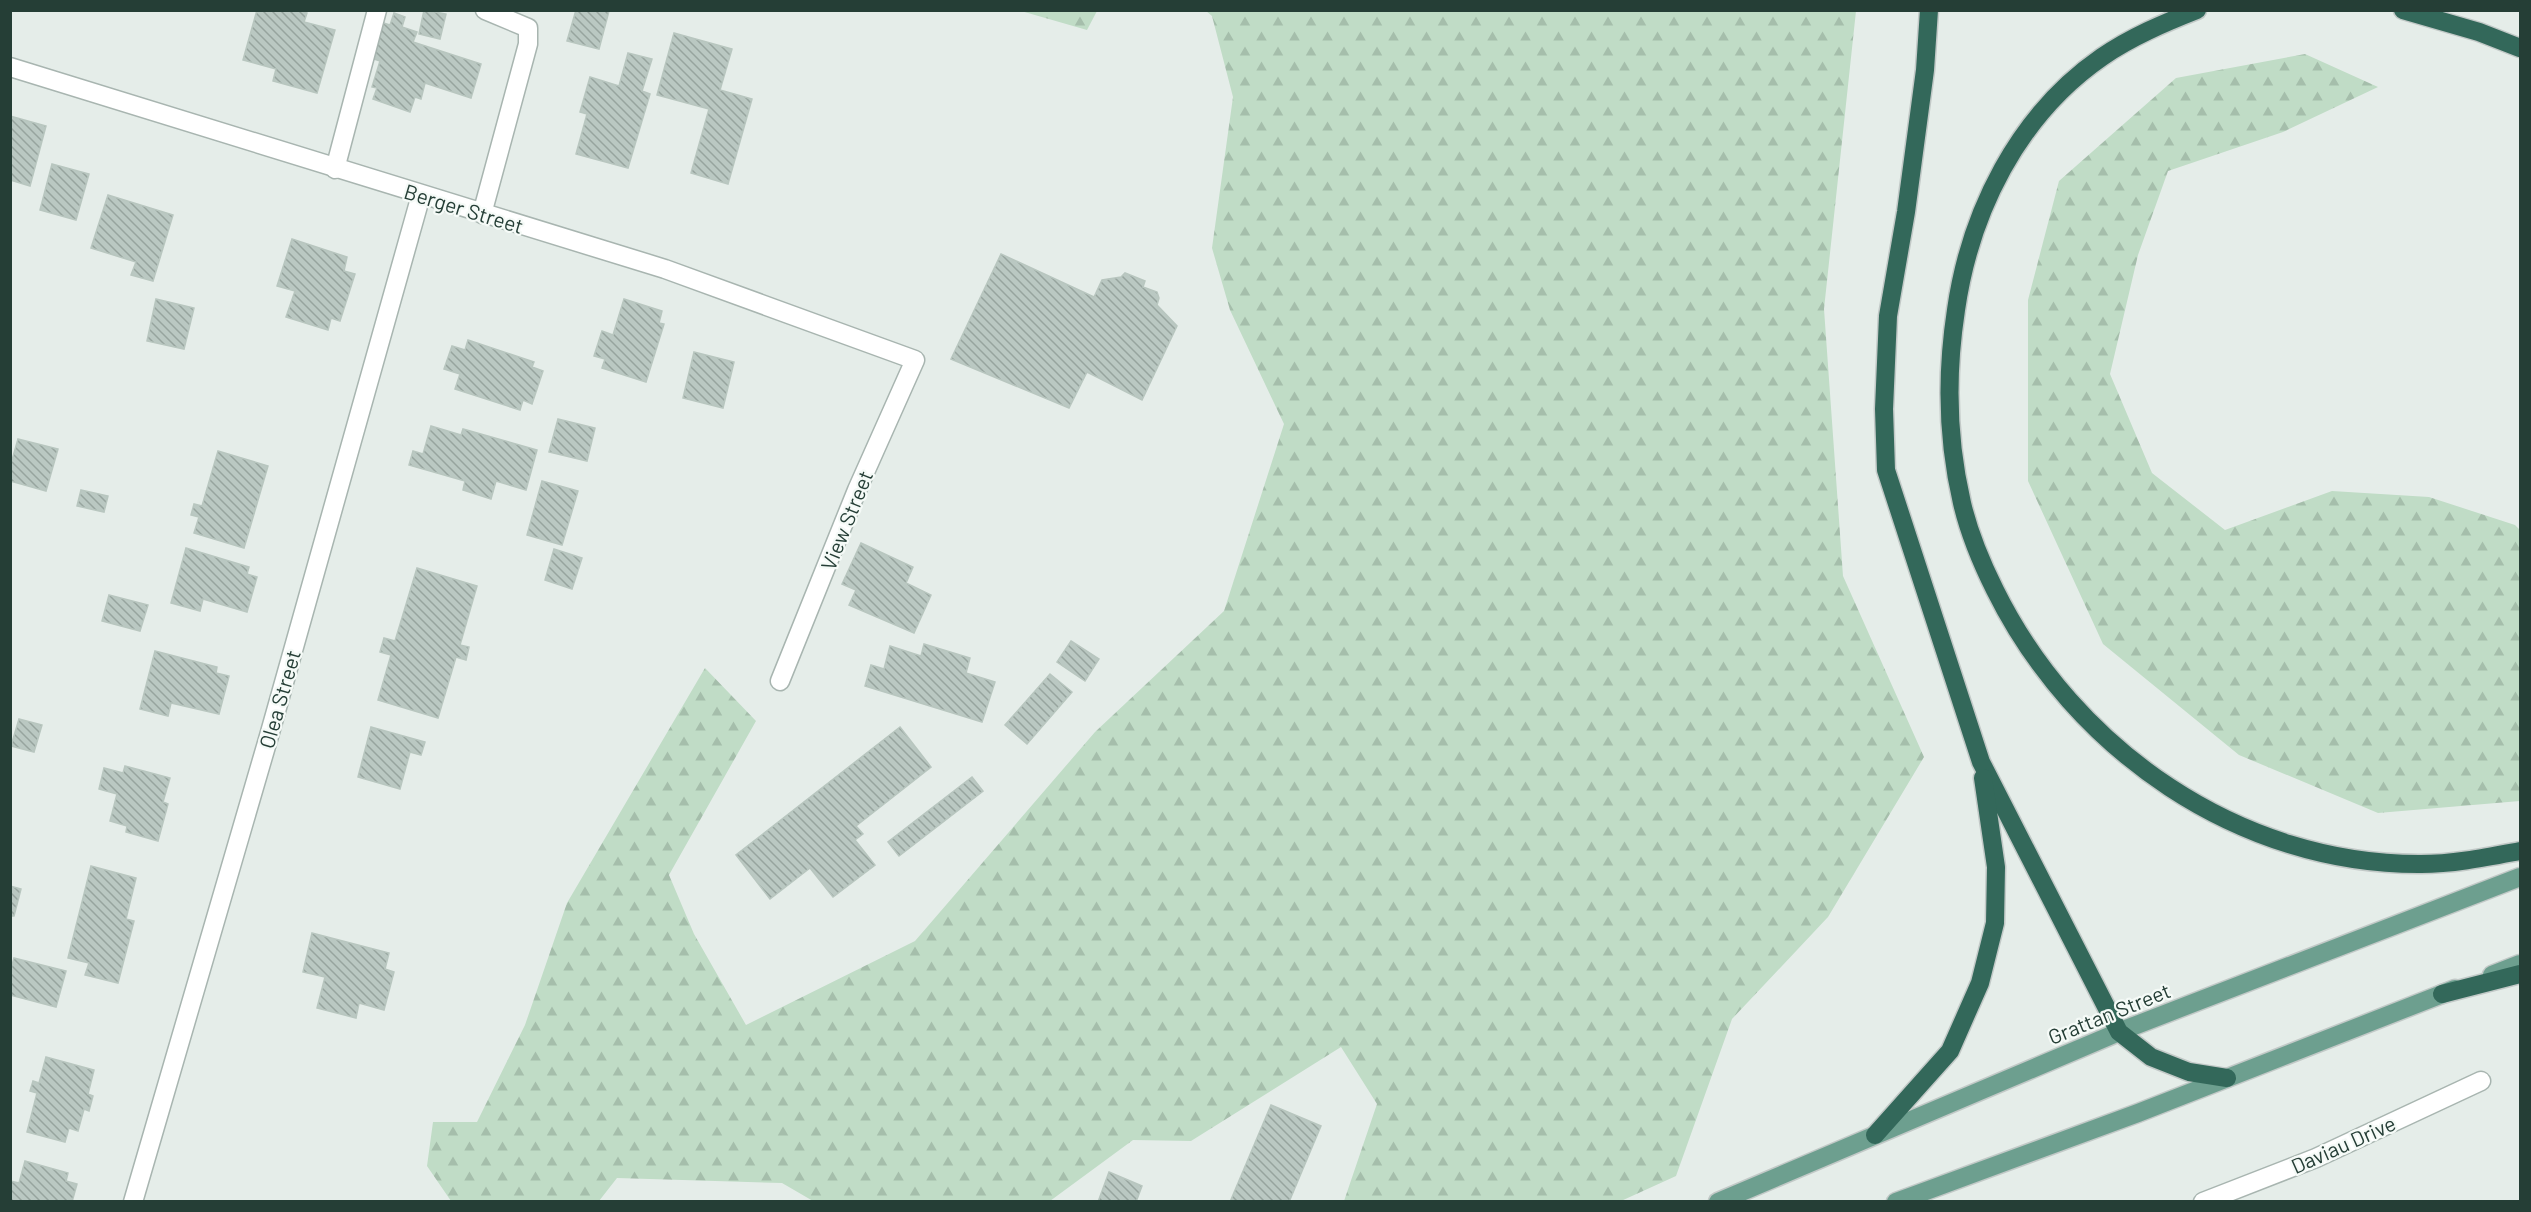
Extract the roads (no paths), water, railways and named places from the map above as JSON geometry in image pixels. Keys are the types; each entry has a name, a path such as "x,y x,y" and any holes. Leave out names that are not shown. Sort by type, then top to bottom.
{"highway":[{"path":"1929,10 1924,70 1906,212 1888,316 1884,409 1886,470 1981,762 2119,1032 2151,1057 2189,1072 2227,1078"},
{"path":"2197,10 2135,38 2102,57 2068,84 2019,142 1985,203 1963,269 1951,342 1949,387 1949,422 1962,503 1971,536 1996,592 2020,636 2066,697 2086,720 2131,760 2185,798 2252,832 2291,844 2354,858 2423,864 2483,858 2520,851"},
{"path":"2403,10 2479,32 2520,48"},
{"path":"1875,1135 1950,1051 1980,983 1995,923 1996,867 1981,762"},
{"path":"2442,994 2520,974"}],"main road":[{"name":"Grattan Street","path":"1718,1202 2119,1032 2520,877"},
{"path":"1896,1202 2138,1113 2520,964"}],"street":[{"path":"335,169 377,10"},
{"path":"482,214 528,44 528,28 485,10"},
{"name":"Berger Street","path":"10,67 665,269 915,360"},
{"name":"Olea Street","path":"133,1202 269,736 421,195"},
{"name":"View Street","path":"780,681 857,490 915,360"},
{"name":"Daviau Drive","path":"2203,1202 2316,1158 2481,1081"}]}
